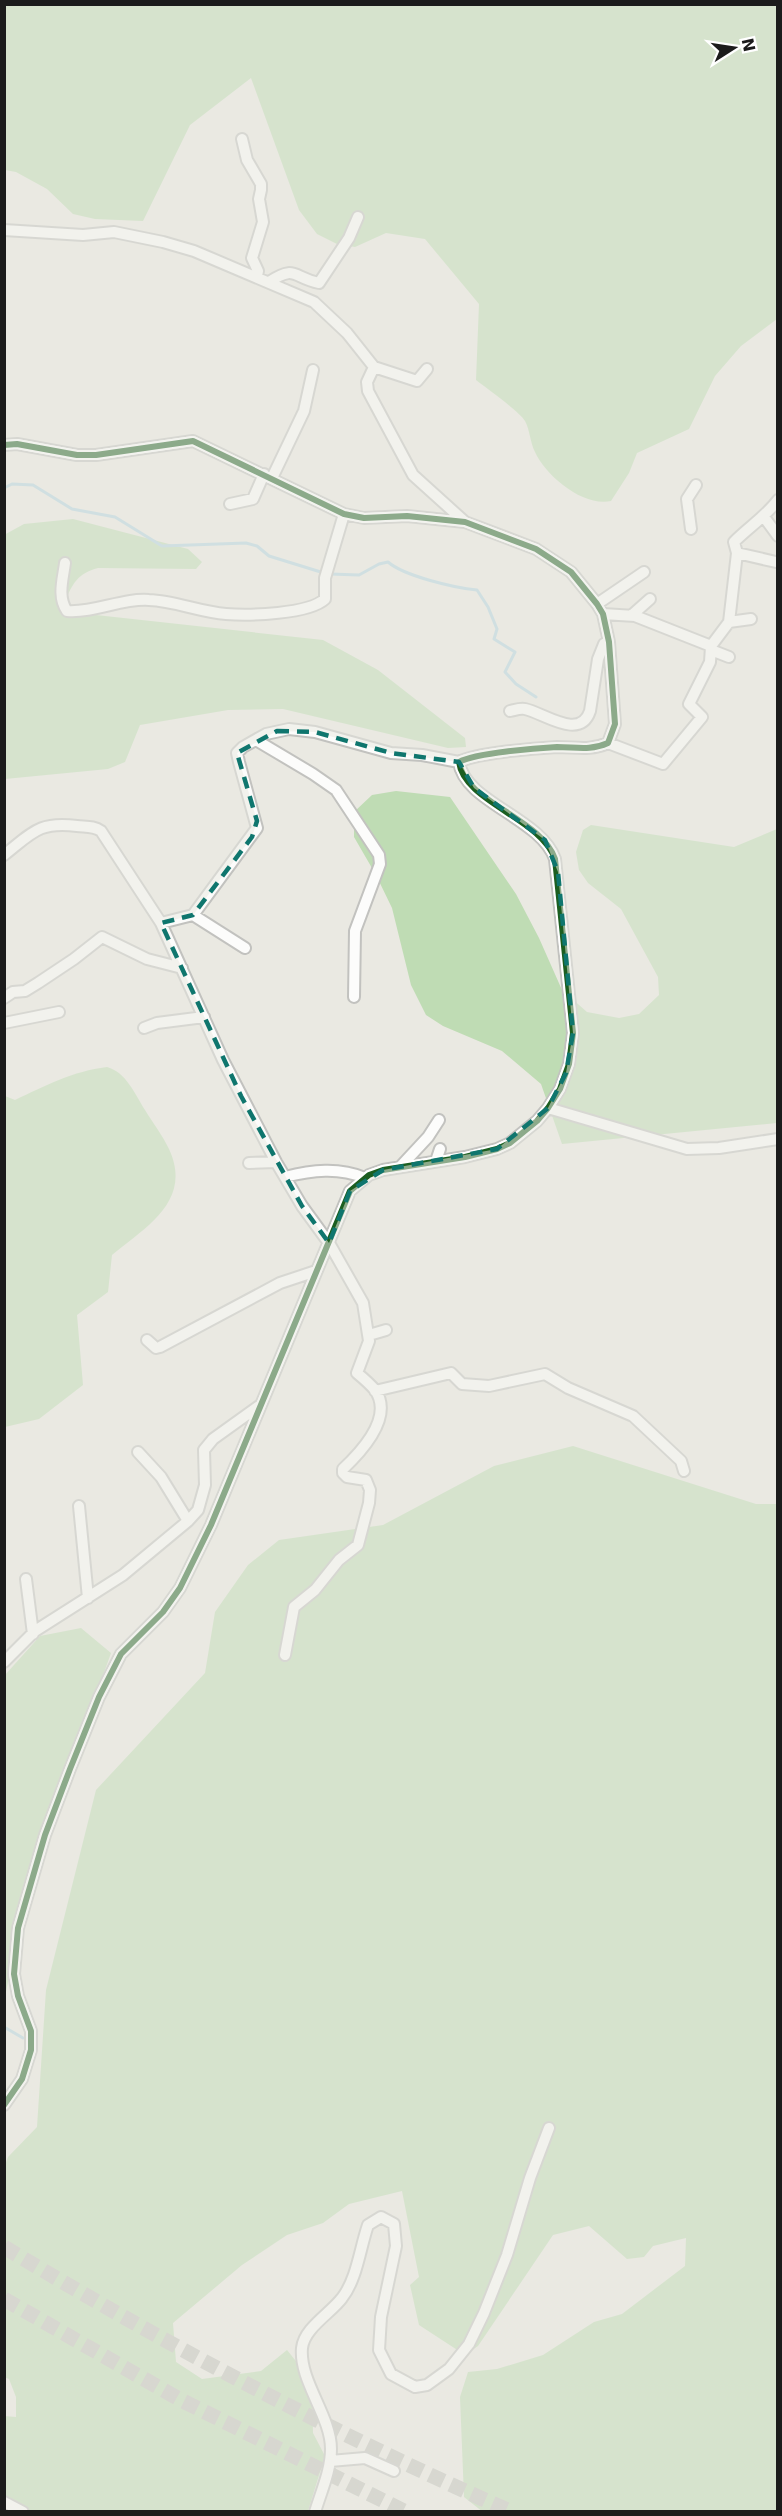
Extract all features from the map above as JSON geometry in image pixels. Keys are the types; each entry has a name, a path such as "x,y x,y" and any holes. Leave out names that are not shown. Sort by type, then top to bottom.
{"street":[{"path":"242,139 247,160 261,184 259,199 263,222 252,258 258,271 257,276"},
{"path":"269,282 283,273 291,272 320,283 349,238 358,217"},
{"path":"4,230 83,235 114,232 194,251 314,302 347,333 374,367 417,381 427,369"},
{"path":"374,367 367,382 368,391 413,475 465,522"},
{"path":"230,504 253,499 268,476 304,411 314,370"},
{"path":"4,445 96,455 193,441 345,514 364,518 407,516 465,522 513,538 549,555 571,572 603,614 609,642 615,724 608,743"},
{"path":"691,529 687,499 696,485"},
{"path":"161,923 193,915 257,828 252,802 240,772 237,753 266,734 289,729 315,732 391,753 422,755 459,762 474,756 557,747 590,749 608,743 663,764 702,717 689,705 707,669 711,648 729,622 737,553 734,542 745,530 770,513 777,500"},
{"path":"770,513 777,536"},
{"path":"65,564 62,602 67,611 74,612 150,600 228,614 304,609 320,603 326,595 327,573 345,514"},
{"path":"737,553 776,562"},
{"path":"597,604 644,572"},
{"path":"632,615 651,599"},
{"path":"603,614 632,615 729,657"},
{"path":"729,622 751,619"},
{"path":"510,711 525,709 565,725 582,722 590,711 598,659 604,644 609,642"},
{"path":"256,740 314,774 336,790 379,855 380,864 355,931 354,997"},
{"path":"4,2105 22,2079 31,2050 31,2031 18,1996 14,1974 18,1928 45,1834 70,1769 121,1654 163,1612 180,1588 211,1525 350,1191 365,1178 401,1166 473,1156 502,1147 524,1132 549,1108 566,1073 573,1033 555,859 545,840 468,782 459,762"},
{"path":"4,855 43,826 61,824 96,828 161,923 223,1060 276,1162 329,1243 363,1303 369,1335 368,1348 357,1373 375,1391 380,1411 376,1425 364,1448 343,1470 344,1476 366,1480 368,1484 369,1503 363,1531 358,1545 339,1560 315,1590 294,1607 285,1655"},
{"path":"193,915 245,948"},
{"path":"4,998 13,992 25,991 38,983 102,937 147,959 182,968"},
{"path":"4,1023 59,1012"},
{"path":"144,1028 157,1023 204,1017"},
{"path":"549,1108 687,1149 719,1148 777,1139"},
{"path":"401,1166 427,1128 439,1120"},
{"path":"436,1161 440,1149"},
{"path":"249,1163 276,1162"},
{"path":"285,1177 318,1170 350,1172 365,1178"},
{"path":"147,1340 156,1348 160,1347 280,1283 316,1271"},
{"path":"369,1335 386,1330"},
{"path":"375,1391 451,1373 462,1384 489,1386 545,1374 568,1388 633,1416 681,1461 684,1471"},
{"path":"4,1662 33,1634 123,1575 188,1521 198,1510 205,1485 204,1450 213,1439 259,1405"},
{"path":"138,1452 161,1477 188,1521"},
{"path":"79,1506 88,1598"},
{"path":"26,1579 33,1634"},
{"path":"315,2511 330,2462 331,2448 304,2365 302,2345 306,2336 343,2298 350,2284 368,2225 381,2217 394,2224 396,2234 396,2246 381,2317 379,2350 391,2374 415,2387 427,2385 449,2369 462,2352 484,2313 507,2255 530,2178 549,2128"},
{"path":"330,2462 365,2458 394,2471"},
{"path":"4,2502 22,2511"}],"highlighted area":[{"path":"277,731 315,732 391,753 459,762 474,788 545,840 558,872 573,1033 566,1073 548,1108 497,1149 383,1170 350,1191 329,1243 302,1206 241,1096 161,923 193,915 252,837 257,821 237,753"}],"green space":[{"path":"4,5 777,5 777,319 741,346 715,376 689,429 637,453 629,473 611,501 600,502 589,499 556,480 535,452 522,417 476,380 479,304 425,239 386,233 355,247 337,244 317,234 299,210 251,78 190,125 143,221 95,219 73,214 47,189 16,172 5,170"},
{"path":"73,519 188,549 202,562 196,569 98,568 91,570 77,580 65,602 96,615 323,640 378,670 465,738 466,747 448,748 283,709 228,710 140,725 125,762 108,769 5,779 4,535 24,524"},
{"path":"396,791 450,797 516,894 562,990 587,1012 619,1018 639,1014 659,995 658,977 621,909 588,883 579,870 576,852 583,830 591,825 734,847 777,829 777,1123 562,1144 541,1084 502,1051 443,1026 426,1015 411,985 392,908 354,837 354,812 372,795"},
{"path":"107,1067 120,1074 129,1084 164,1139 175,1167 175,1184 162,1211 139,1234 112,1255 108,1292 77,1315 83,1385 39,1419 5,1427 5,1096 15,1100 48,1084"},
{"path":"573,1446 756,1504 777,1504 777,2511 483,2512 464,2497 460,2397 468,2372 497,2369 543,2355 594,2322 622,2314 685,2266 686,2238 653,2246 644,2257 627,2259 589,2226 553,2235 478,2346 465,2355 419,2325 410,2285 419,2277 402,2191 349,2204 323,2223 287,2235 242,2265 173,2323 176,2362 202,2379 261,2371 287,2350 312,2381 313,2433 325,2456 308,2511 21,2511 5,2502 4,2416 16,2417 16,2397 9,2379 4,2377 5,2165 8,2157 37,2127 46,1990 96,1790 205,1673 215,1612 248,1565 279,1540 383,1525 494,1466"},
{"path":"81,1628 111,1653 26,1892 5,1997 5,1675 40,1636"}],"waterway":[{"path":"4,488 12,484 33,485 72,509 115,517 162,546 246,543 257,546 269,556 324,573"},
{"path":"330,574 359,575 379,564 388,562 417,576 443,584 477,590 488,607 497,629 494,639 515,652 505,672 516,684 536,697"},
{"path":"4,2027 23,2038"}],"tunnel":[{"path":"4,2247 254,2388 382,2452 512,2512"},
{"path":"4,2299 179,2399 406,2512"}],"cycle path":[{"path":"4,445 17,444 77,455 96,455 193,441 344,514 364,518 407,516 465,522 536,549 571,572 603,614 609,642 615,724 608,743 589,748 557,747 506,752 478,756 459,762 464,776 474,788 535,832 547,845 555,859 573,1033 569,1064 560,1089 548,1108 537,1121 510,1143 497,1149 465,1157 383,1170 369,1175 350,1191 211,1525 180,1588 163,1612 121,1654 99,1697 45,1835 18,1928 14,1974 18,1996 31,2031 31,2050 22,2079 4,2105"}]}
